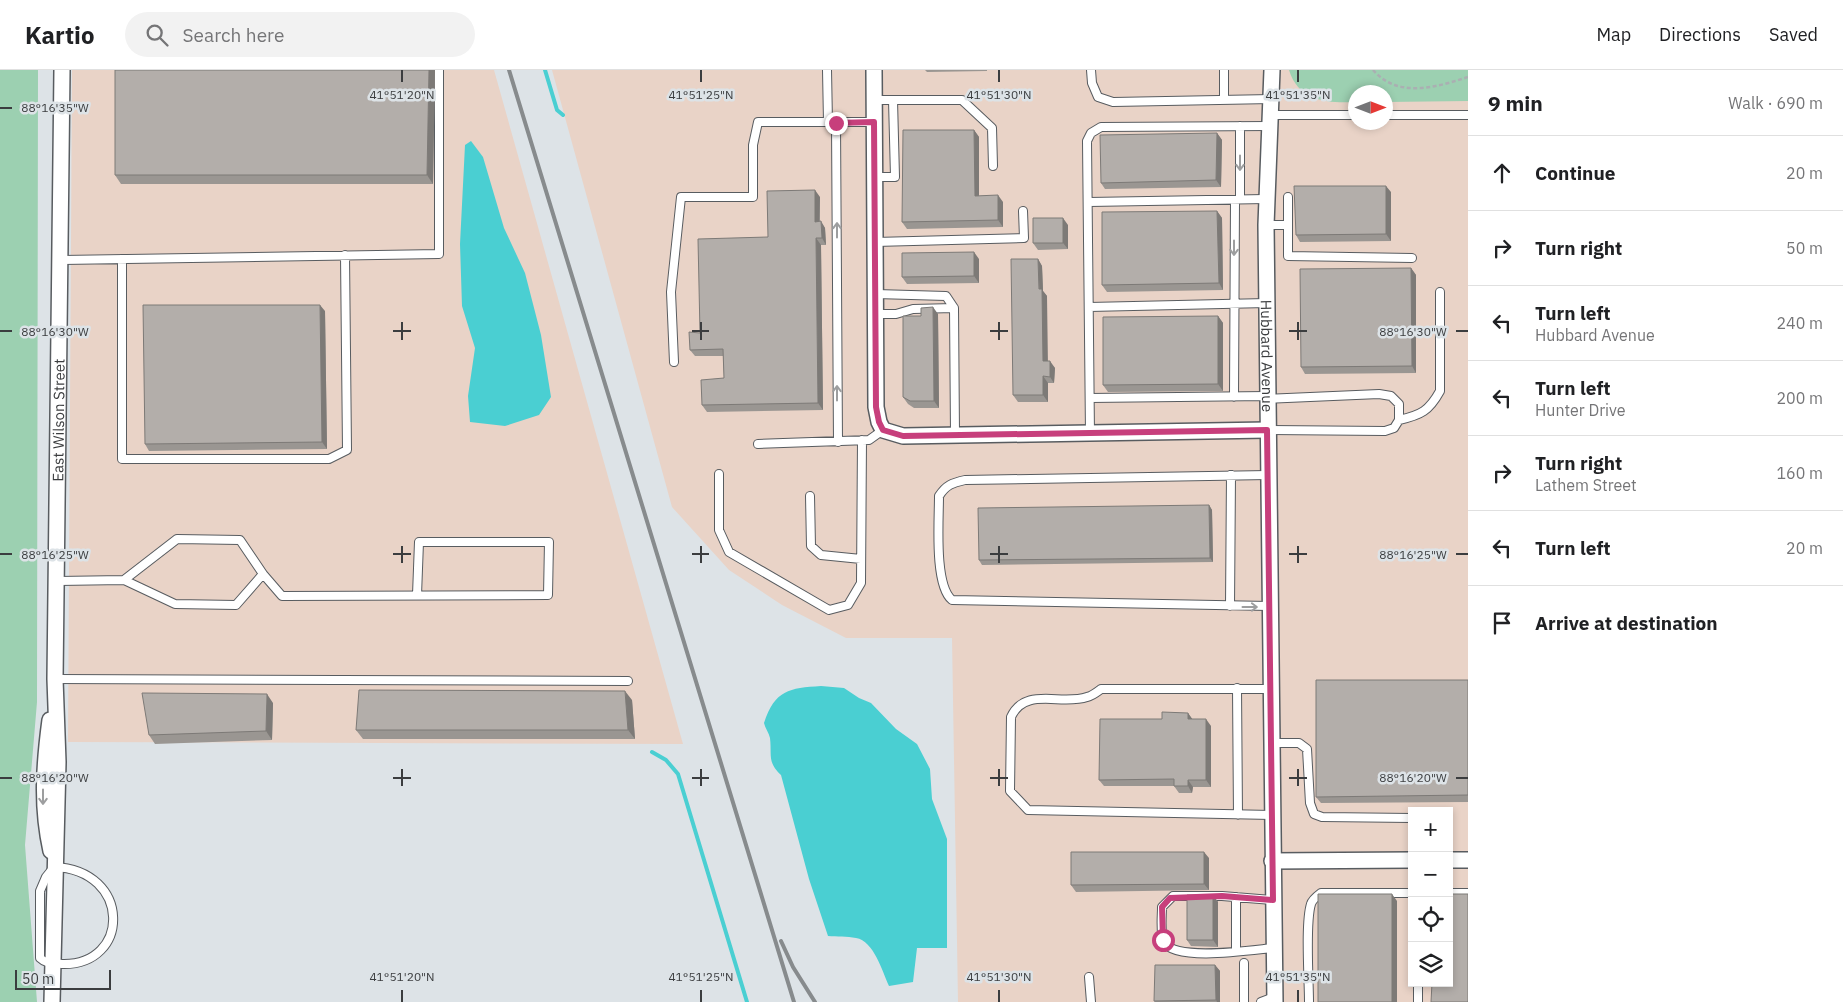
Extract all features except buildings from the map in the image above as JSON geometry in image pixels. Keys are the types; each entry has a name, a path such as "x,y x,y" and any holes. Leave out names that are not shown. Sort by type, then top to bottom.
{"street":[{"name":"East Wilson Street","path":"52,1002 54,867 46,828 43,798 44,765 55,679 58,581 62,70"},
{"path":"874,70 876,407 883,430 903,436 1267,430"},
{"name":"Hubbard Avenue","path":"1270,1000 1273,900 1266,199 1272,70"},
{"path":"1272,861 1408,860"},
{"path":"1453,860 1468,860"}],"lane":[{"path":"62,260 439,254 439,70"},
{"path":"827,70 832,123 838,442"},
{"path":"1091,70 1092,83 1098,97 1114,102 1272,100"},
{"path":"1224,70 1224,100"},
{"path":"874,100 962,100 992,128 993,166"},
{"path":"875,177 895,177 893,100"},
{"path":"1393,115 1468,115"},
{"path":"1090,434 1088,141 1091,133 1101,127 1240,126 1270,121 1348,116"},
{"path":"674,362 671,292 681,197 753,197 753,145 758,122 874,122"},
{"path":"1234,397 1234,304 1240,126"},
{"path":"1288,198 1288,256 1412,258"},
{"path":"1089,202 1266,199"},
{"path":"875,242 1024,238 1023,211"},
{"path":"1266,225 1288,225"},
{"path":"122,258 122,459 329,459 347,450 345,255"},
{"path":"1399,420 1425,411 1432,405 1440,391 1440,292"},
{"path":"876,294 946,296 954,308 955,435"},
{"path":"1089,307 1266,303"},
{"path":"876,314 896,314 912,308 954,308"},
{"path":"1090,398 1267,398 1378,394 1391,396 1399,404 1399,420 1394,428 1385,431 1267,430"},
{"path":"758,444 825,440 838,442 869,440 883,430"},
{"path":"719,474 719,530 729,552 796,593 829,610 848,604 861,583 862,440"},
{"path":"1268,474 965,480 952,483 944,488 938,496 941,580 946,595 952,600 1269,606"},
{"path":"1230,606 1231,475"},
{"path":"810,496 811,546 820,555 861,559"},
{"path":"124,580 176,539 240,540 263,574 282,596 548,595 549,542 419,542 418,595"},
{"path":"58,581 124,580 175,604 236,604 263,574"},
{"path":"55,679 628,681"},
{"path":"1237,688 1238,815"},
{"path":"1270,689 1101,689 1089,697 1076,700 1028,699 1016,706 1011,716 1010,791 1028,810 1272,815"},
{"path":"1271,743 1299,743 1307,749 1310,803 1314,814 1322,817 1408,818"},
{"path":"53,963 84,962 96,955 107,943 113,926 113,910 109,895 95,879 83,871 54,867"},
{"path":"1309,1002 1310,918 1311,904 1316,896 1321,893 1408,893"},
{"path":"1453,893 1468,893"},
{"path":"1273,900 1236,897 1173,896 1162,907 1163,940 1168,948 1188,953 1273,948"},
{"path":"1236,897 1236,950"},
{"path":"1244,963 1244,1002"},
{"path":"1089,977 1091,1002"},
{"path":"1418,987 1418,1002"}],"path":[{"path":"1373,70 1386,81 1402,88 1432,86 1468,77"}],"shaded area":[{"path":"72,70 494,70 683,744 68,742"},
{"path":"552,70 1468,70 1468,1002 958,1002 952,638 846,638 782,605 729,570 672,507"}],"green space":[{"path":"0,70 38,70 37,702 25,845 37,1002 0,1002"},
{"path":"1289,70 1468,70 1468,101 1393,102 1393,85 1348,85 1348,102 1324,101 1307,94 1294,81"}],"water":[{"path":"471,141 483,157 504,228 525,273 541,335 551,397 539,415 505,426 470,422 468,396 475,348 462,306 460,244 465,145"},
{"path":"821,686 844,688 871,703 896,729 917,744 930,769 932,799 947,839 947,948 917,948 913,982 889,986 877,957 862,940 828,936 809,879 781,775 772,762 770,738 764,723 773,704 778,697 792,690"}],"waterway":[{"path":"545,70 557,110 563,115"},
{"path":"652,752 666,760 678,774 747,1002"}],"railway":[{"path":"509,70 794,1002"},
{"path":"781,941 793,967 815,1002"}],"route":[{"path":"836,123 874,122 876,407 883,430 894,435 903,436 1267,430 1273,900 1222,896 1173,896 1162,907 1163,940"}]}
